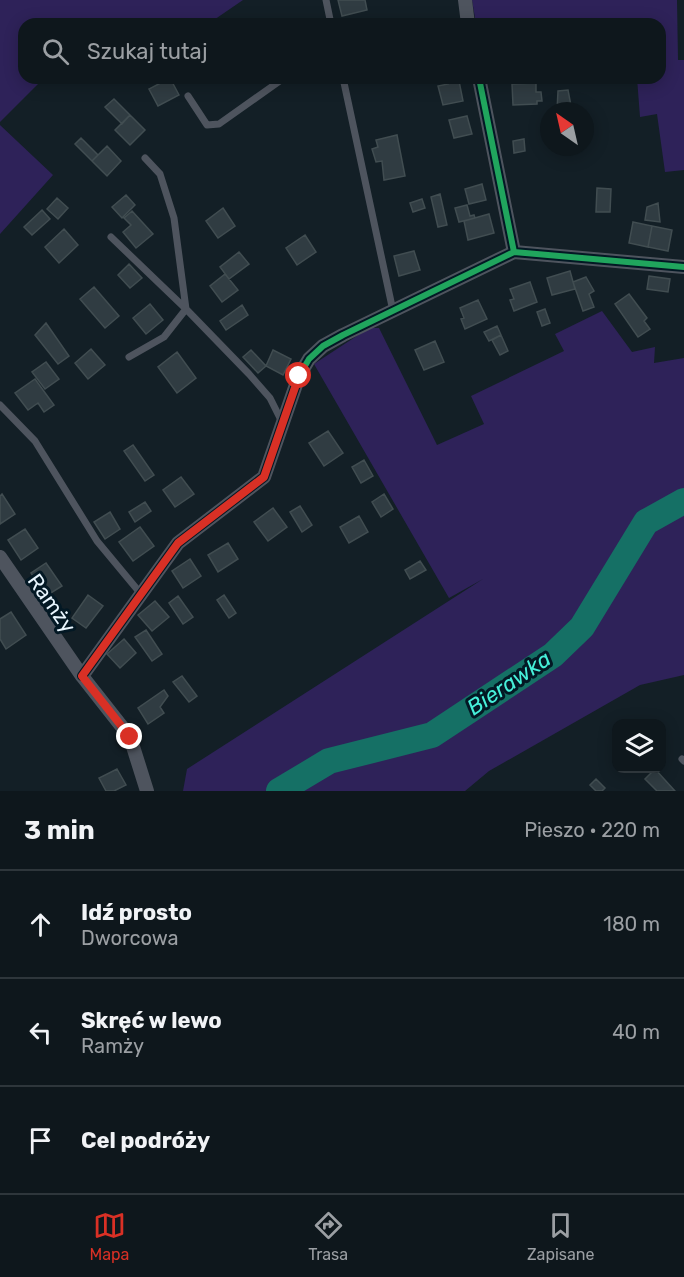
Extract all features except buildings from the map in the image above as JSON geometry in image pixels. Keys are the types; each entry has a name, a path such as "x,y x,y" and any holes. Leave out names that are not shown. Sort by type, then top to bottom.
{"street":[{"path":"465,0 467,18"},
{"path":"480,84 514,252"},
{"path":"82,676 178,543 264,477 299,376 309,359 323,346 343,334 514,252 684,267"},
{"name":"Ramży","path":"0,558 82,676 130,737 147,791"}],"lane":[{"path":"326,0 330,18"},
{"path":"188,96 207,125 219,124 276,84"},
{"path":"344,84 391,312"},
{"path":"129,357 164,337 186,309 174,218 160,174 145,158"},
{"path":"111,237 186,309 270,398 283,424"},
{"path":"0,405 35,441 96,541 141,594"}],"shaded area":[{"path":"0,0 243,0 217,18 18,18 18,84 38,84 0,122"},
{"path":"472,0 677,0 678,60 684,60 684,170 665,172 657,114 640,117 637,84 666,84 666,18 475,18"},
{"path":"0,125 53,175 0,234"},
{"path":"602,311 632,352 655,347 654,363 684,358 684,675 640,685 489,771 465,791 284,791 330,764 406,745 439,734 555,658 580,633 596,608 553,646 431,729 329,755 273,791 183,791 187,769 483,579 449,598 314,364 369,328 379,328 437,445 484,424 471,396 564,351 555,334"}],"waterway":[{"name":"Bierawka","path":"279,791 329,761 432,735 553,655 582,627 646,522 684,501"}],"cycle path":[{"path":"480,84 514,252"},
{"path":"82,676 178,543 264,477 299,376 309,359 323,346 514,252 684,267"}],"route":[{"path":"130,737 82,676 178,543 264,477 299,376"}]}
